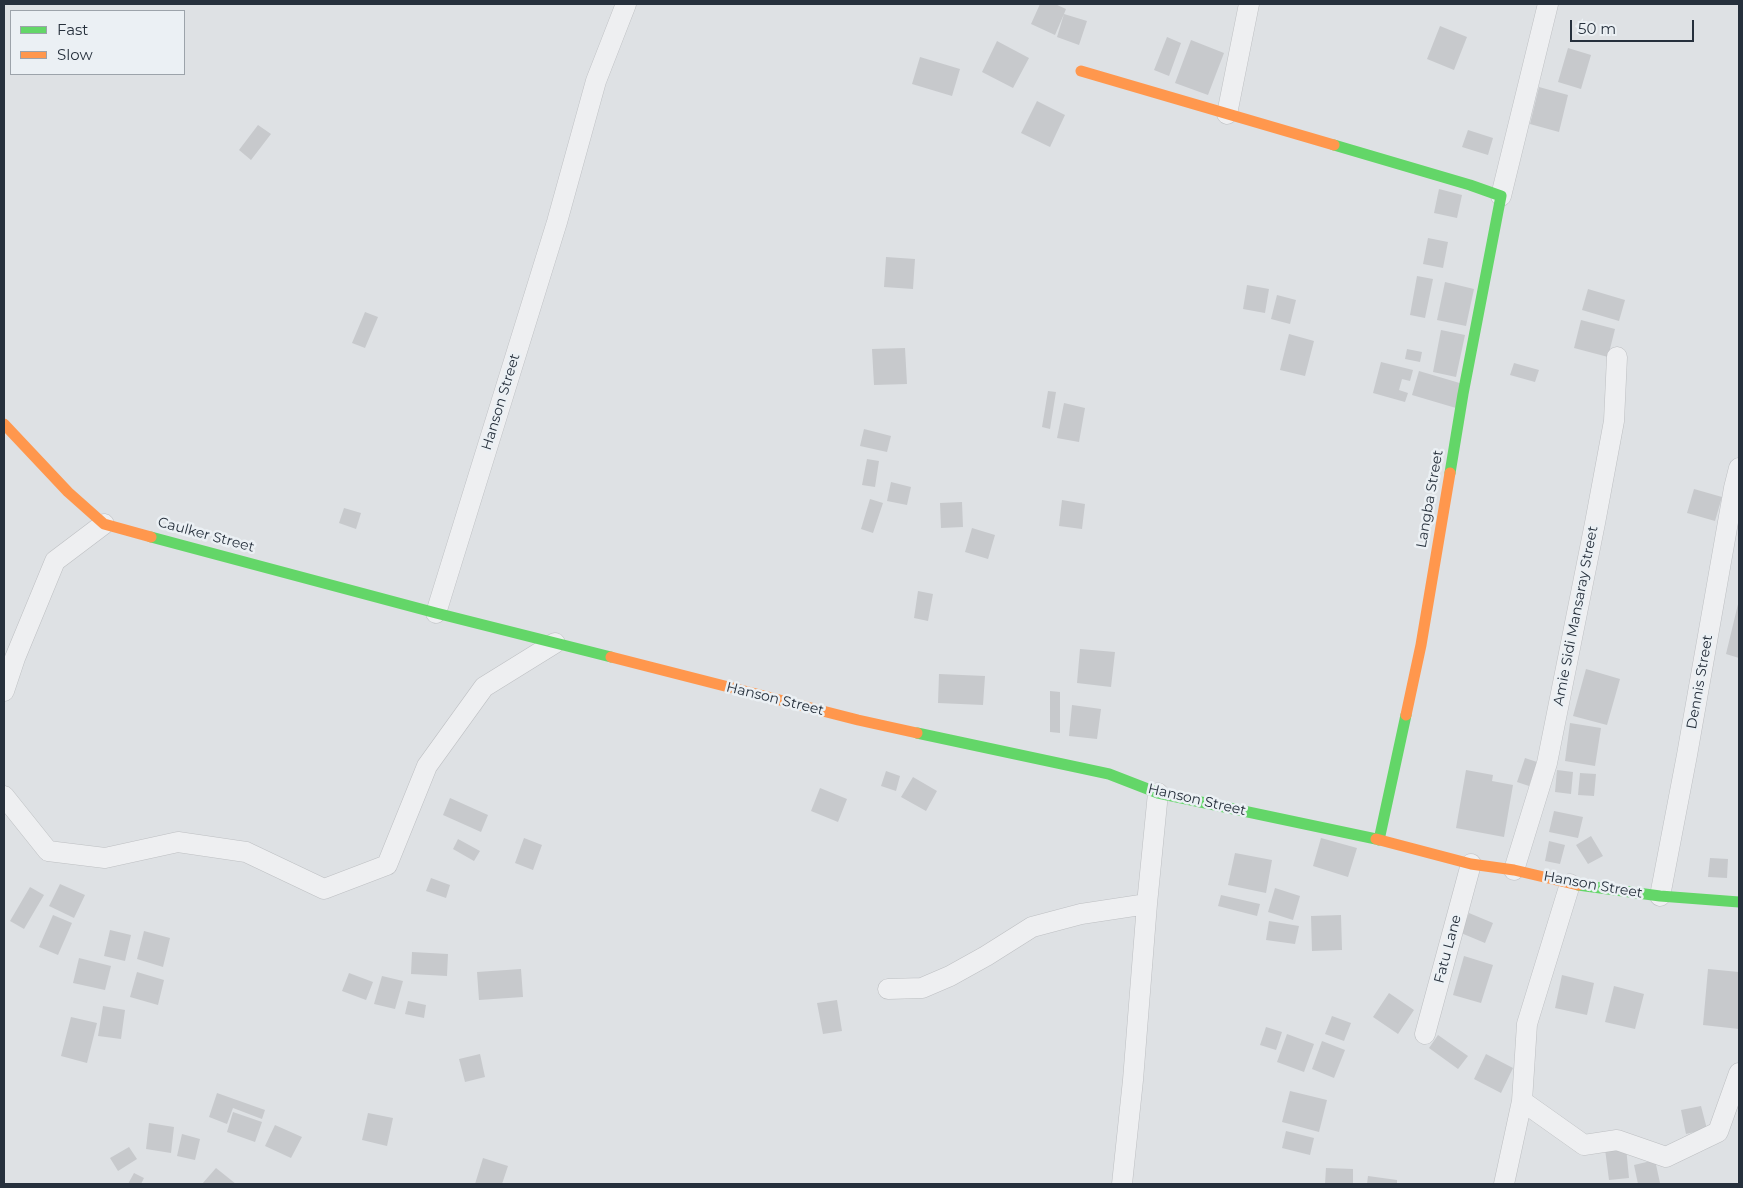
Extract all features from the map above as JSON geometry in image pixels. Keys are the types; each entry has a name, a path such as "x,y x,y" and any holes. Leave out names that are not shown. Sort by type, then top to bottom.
{"street":[{"name":"Hanson Street","path":"626,4 596,81 557,222 436,613 858,720 1109,774 1158,793 1379,840 1471,864 1514,870 1570,884 1660,896 1739,902"},
{"path":"1227,114 1249,4"},
{"path":"1081,71 1470,185 1501,196 1548,4"},
{"name":"Langba Street","path":"1379,840 1421,645 1463,394 1501,196"},
{"name":"Amie Sidi Mansaray Street","path":"1514,870 1547,763 1614,421 1617,357"},
{"name":"Caulker Street","path":"4,424 68,492 104,524 436,613"},
{"name":"Dennis Street","path":"1660,896 1739,468"},
{"path":"4,691 15,658 55,562 104,524"},
{"path":"4,796 48,851 105,858 178,842 246,852 324,889 387,865 427,766 484,687 555,643"},
{"path":"1122,1184 1158,793"},
{"name":"Fatu Lane","path":"1425,1034 1471,864"},
{"path":"1504,1184 1522,1101 1527,1024 1570,884"},
{"path":"888,989 922,988 950,976 1032,927 1081,914 1147,904"},
{"path":"1522,1101 1584,1146 1617,1140 1666,1157 1718,1132 1739,1073"}],"building":[{"path":"1040,4 1055,4 1066,9 1055,35 1031,24"},
{"path":"1064,14 1087,21 1079,45 1057,37"},
{"path":"1440,26 1467,37 1454,70 1427,59"},
{"path":"1167,37 1181,43 1169,76 1154,70"},
{"path":"1191,40 1224,53 1208,95 1175,83"},
{"path":"997,41 1029,58 1013,88 982,72"},
{"path":"1568,48 1591,55 1581,89 1558,82"},
{"path":"920,57 960,69 952,96 912,84"},
{"path":"1539,87 1568,95 1559,132 1530,124"},
{"path":"1037,101 1065,115 1050,147 1021,133"},
{"path":"258,125 271,134 251,160 239,150"},
{"path":"1468,130 1493,138 1488,155 1462,147"},
{"path":"1439,189 1462,195 1457,218 1434,213"},
{"path":"1428,238 1448,242 1443,268 1423,264"},
{"path":"886,257 915,259 913,289 884,287"},
{"path":"1417,276 1433,279 1425,318 1410,315"},
{"path":"1445,282 1474,289 1466,326 1437,320"},
{"path":"1247,285 1269,289 1265,313 1243,309"},
{"path":"1588,289 1625,300 1619,321 1582,310"},
{"path":"1277,295 1296,300 1290,324 1271,319"},
{"path":"365,312 378,317 365,348 352,343"},
{"path":"1581,320 1615,329 1608,357 1574,348"},
{"path":"1441,330 1465,335 1456,377 1433,372"},
{"path":"1289,334 1314,341 1305,376 1280,370"},
{"path":"905,348 907,384 874,385 872,349"},
{"path":"1407,349 1422,352 1420,362 1405,359"},
{"path":"1381,362 1413,370 1410,381 1402,379 1399,390 1408,393 1405,402 1373,393"},
{"path":"1514,363 1539,370 1535,382 1510,375"},
{"path":"1419,371 1463,384 1456,408 1412,395"},
{"path":"1048,391 1056,392 1050,429 1042,427"},
{"path":"1064,403 1085,408 1079,442 1057,438"},
{"path":"864,429 891,436 887,452 860,446"},
{"path":"867,459 879,461 875,487 862,485"},
{"path":"891,482 911,487 907,505 887,501"},
{"path":"1694,489 1722,497 1715,521 1687,513"},
{"path":"870,499 883,503 873,533 861,529"},
{"path":"1062,500 1085,504 1082,529 1059,526"},
{"path":"962,502 963,527 941,528 940,503"},
{"path":"344,508 361,513 356,529 339,523"},
{"path":"972,528 995,535 988,559 965,552"},
{"path":"918,591 933,594 928,621 914,618"},
{"path":"1739,600 1739,658 1726,654"},
{"path":"1080,649 1115,652 1111,687 1077,683"},
{"path":"1586,669 1620,679 1607,725 1573,716"},
{"path":"939,674 985,676 983,705 938,703"},
{"path":"1050,691 1060,692 1060,733 1050,732"},
{"path":"1072,705 1101,709 1097,739 1069,736"},
{"path":"1570,723 1601,728 1595,766 1565,761"},
{"path":"1525,758 1537,762 1529,786 1517,782"},
{"path":"1466,770 1493,775 1492,781 1513,785 1504,837 1456,828"},
{"path":"1557,770 1573,772 1571,794 1555,792"},
{"path":"886,771 900,776 896,791 881,786"},
{"path":"1580,773 1596,774 1594,796 1578,795"},
{"path":"913,777 937,791 926,811 901,797"},
{"path":"820,788 847,799 838,822 811,811"},
{"path":"450,798 488,815 481,832 443,815"},
{"path":"1554,811 1583,817 1578,838 1549,832"},
{"path":"1591,836 1603,856 1588,864 1576,845"},
{"path":"524,838 542,845 533,870 515,863"},
{"path":"1321,838 1357,848 1348,877 1313,866"},
{"path":"458,839 480,851 474,861 453,849"},
{"path":"1549,841 1565,845 1560,864 1545,861"},
{"path":"1235,853 1272,860 1266,893 1228,885"},
{"path":"1710,858 1728,859 1727,878 1708,877"},
{"path":"431,878 450,885 446,898 426,891"},
{"path":"60,884 85,895 74,918 49,906"},
{"path":"30,887 44,895 24,929 10,921"},
{"path":"1275,888 1300,896 1293,920 1268,912"},
{"path":"1221,895 1260,904 1257,916 1218,906"},
{"path":"1469,913 1493,923 1485,943 1461,933"},
{"path":"53,915 72,923 58,955 39,947"},
{"path":"1341,915 1342,950 1312,951 1311,916"},
{"path":"1269,921 1299,926 1295,944 1266,940"},
{"path":"110,930 131,935 125,961 104,956"},
{"path":"144,931 170,938 163,967 137,959"},
{"path":"412,952 448,954 447,976 411,974"},
{"path":"1464,956 1493,965 1481,1003 1453,995"},
{"path":"79,958 111,966 105,990 73,983"},
{"path":"521,969 523,997 479,1000 477,972"},
{"path":"1708,969 1739,972 1739,1029 1703,1025"},
{"path":"137,972 164,980 158,1005 130,997"},
{"path":"349,973 373,982 366,1000 342,991"},
{"path":"1562,975 1594,983 1587,1015 1555,1008"},
{"path":"382,976 403,981 395,1009 374,1004"},
{"path":"1614,986 1644,994 1635,1029 1605,1022"},
{"path":"1389,993 1414,1010 1398,1034 1373,1017"},
{"path":"837,1000 842,1031 823,1034 817,1003"},
{"path":"408,1001 426,1005 424,1018 405,1014"},
{"path":"103,1006 125,1010 121,1039 98,1036"},
{"path":"1332,1016 1351,1023 1344,1041 1325,1034"},
{"path":"71,1017 97,1023 87,1063 61,1056"},
{"path":"1266,1027 1282,1032 1276,1050 1260,1045"},
{"path":"1287,1034 1314,1044 1304,1072 1277,1062"},
{"path":"1438,1035 1468,1056 1458,1069 1429,1048"},
{"path":"1322,1041 1345,1050 1334,1078 1312,1069"},
{"path":"480,1054 485,1077 465,1082 459,1059"},
{"path":"1486,1054 1513,1068 1501,1093 1474,1079"},
{"path":"1290,1091 1327,1100 1319,1132 1282,1122"},
{"path":"217,1093 265,1110 262,1119 233,1108 227,1124 209,1117"},
{"path":"1701,1106 1707,1129 1686,1134 1681,1110"},
{"path":"233,1112 262,1122 255,1142 227,1132"},
{"path":"368,1113 393,1118 387,1146 362,1140"},
{"path":"149,1123 174,1127 171,1153 146,1149"},
{"path":"275,1125 302,1137 291,1158 265,1146"},
{"path":"1286,1131 1314,1138 1310,1155 1282,1148"},
{"path":"182,1134 200,1139 195,1160 177,1156"},
{"path":"129,1147 137,1159 118,1171 110,1158"},
{"path":"1626,1147 1629,1178 1609,1180 1605,1149"},
{"path":"483,1158 508,1166 502,1184 475,1184"},
{"path":"1655,1160 1660,1183 1638,1184 1634,1165"},
{"path":"216,1168 236,1184 202,1184"},
{"path":"1326,1168 1353,1169 1353,1184 1325,1184"},
{"path":"134,1173 144,1178 141,1184 128,1184"},
{"path":"1368,1176 1397,1180 1397,1184 1367,1184"}],"traffic: fast":[{"path":"1334,145 1501,196 1463,394 1450,473"},
{"path":"151,537 436,613 611,657"},
{"path":"1379,840 1406,715"},
{"path":"917,733 1109,774 1158,793 1376,839"},
{"path":"1578,885 1660,896 1739,902"}],"traffic: slow":[{"path":"1081,71 1334,145"},
{"path":"4,424 68,492 104,524 151,537"},
{"path":"1406,715 1421,645 1450,473"},
{"path":"611,657 858,720 917,733"},
{"path":"1376,839 1471,864 1514,870 1578,885"}]}
